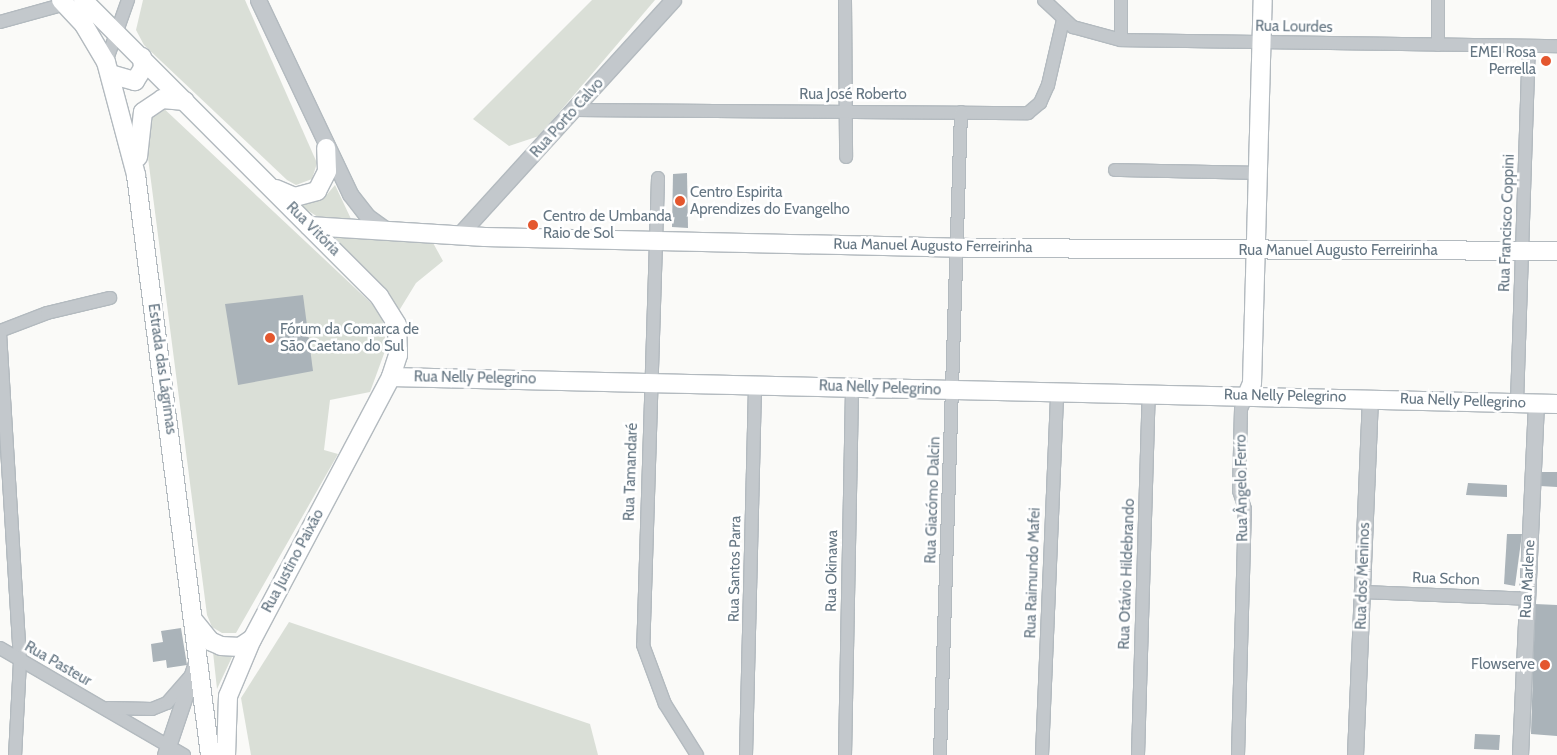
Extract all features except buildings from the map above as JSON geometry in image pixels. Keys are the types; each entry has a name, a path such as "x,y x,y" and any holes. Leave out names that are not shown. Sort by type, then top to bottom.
{"main road":[{"path":"83,0 118,32 185,101"},
{"name":"Rua Ângelo Ferro","path":"1247,395 1252,383 1254,251 1263,0"},
{"name":"Estrada das Lágrimas","path":"63,2 84,25 108,68 136,174 194,621 195,667 210,755"},
{"path":"108,68 135,81 143,68 142,57"},
{"path":"136,174 143,112 162,99 185,101"},
{"name":"Rua Vitória","path":"185,101 390,311 399,341 391,376"},
{"path":"267,184 295,197 317,191 327,171 326,148"},
{"name":"Rua Manuel Augusto Ferreirinha","path":"309,226 459,235 956,246 1254,251 1557,251"},
{"name":"Rua Nelly Pelegrino","path":"391,376 1057,393 1370,398"},
{"name":"Rua Justino Paixão","path":"226,755 228,696 252,639 391,376"},
{"name":"Rua Nelly Pellegrino","path":"1370,398 1557,404"},
{"path":"194,621 210,641 221,646 240,647 252,639"}],"street":[{"path":"108,68 128,0"},
{"path":"258,0 326,148 359,208 389,232"},
{"name":"Rua Porto Calvo","path":"459,235 576,110 673,0"},
{"path":"845,0 846,157"},
{"name":"Rua Lourdes","path":"1044,0 1063,20 1096,36 1121,40 1557,46"},
{"path":"1121,0 1121,40"},
{"path":"1438,0 1438,45"},
{"path":"0,22 63,2"},
{"name":"Rua José Roberto","path":"576,110 961,112 1013,114 1035,109 1048,85 1063,20"},
{"name":"Rua Francisco Coppini","path":"1517,402 1529,46"},
{"name":"Rua Giacómo Dalcin","path":"940,755 961,112"},
{"path":"1115,170 1257,173"},
{"name":"Rua Tamandaré","path":"658,178 644,645 665,704 697,755"},
{"path":"15,755 20,661 0,332 47,313 110,298"},
{"name":"Rua Santos Parra","path":"746,755 755,385"},
{"name":"Rua Okinawa","path":"845,755 852,387"},
{"name":"Rua Raimundo Mafei","path":"1042,755 1057,393"},
{"name":"Rua Otávio Hildebrando","path":"1138,755 1149,394"},
{"name":"Rua Ângelo Ferro","path":"1238,755 1244,509 1239,491 1241,409 1247,395"},
{"name":"Rua dos Meninos","path":"1355,755 1370,398"},
{"name":"Rua Marlene","path":"1520,755 1536,403"},
{"name":"Rua Schon","path":"1363,592 1527,599"},
{"name":"Rua Pasteur","path":"0,648 101,707 167,751 184,755"},
{"path":"167,751 195,667"},
{"name":"Rua Pasteur","path":"101,707 152,709 167,703 195,667"}],"shaded area":[{"path":"143,0 245,0 317,163 312,179 296,185 287,180 144,45 136,30"},
{"path":"592,0 655,0 539,136 509,146 473,119"},
{"path":"159,104 371,303 382,316 385,335 385,351 370,392 330,400 324,450 338,454 236,633 222,633 212,627 207,615 143,119"},
{"path":"335,185 352,221 321,219 301,206 324,198"},
{"path":"329,235 432,241 443,261 416,283 397,314 375,279"},
{"path":"289,622 590,724 598,755 251,755 241,698"},
{"path":"213,652 232,657 217,689"}],"place":[{"name":"EMEI Rosa Perrella","path":"1546,61"},
{"name":"Centro Espirita Aprendizes do Evangelho","path":"680,201"},
{"name":"Centro de Umbanda Raio de Sol","path":"533,225"},
{"name":"Fórum da Comarca de São Caetano do Sul","path":"270,338"},
{"name":"Flowserve","path":"1545,665"}]}
